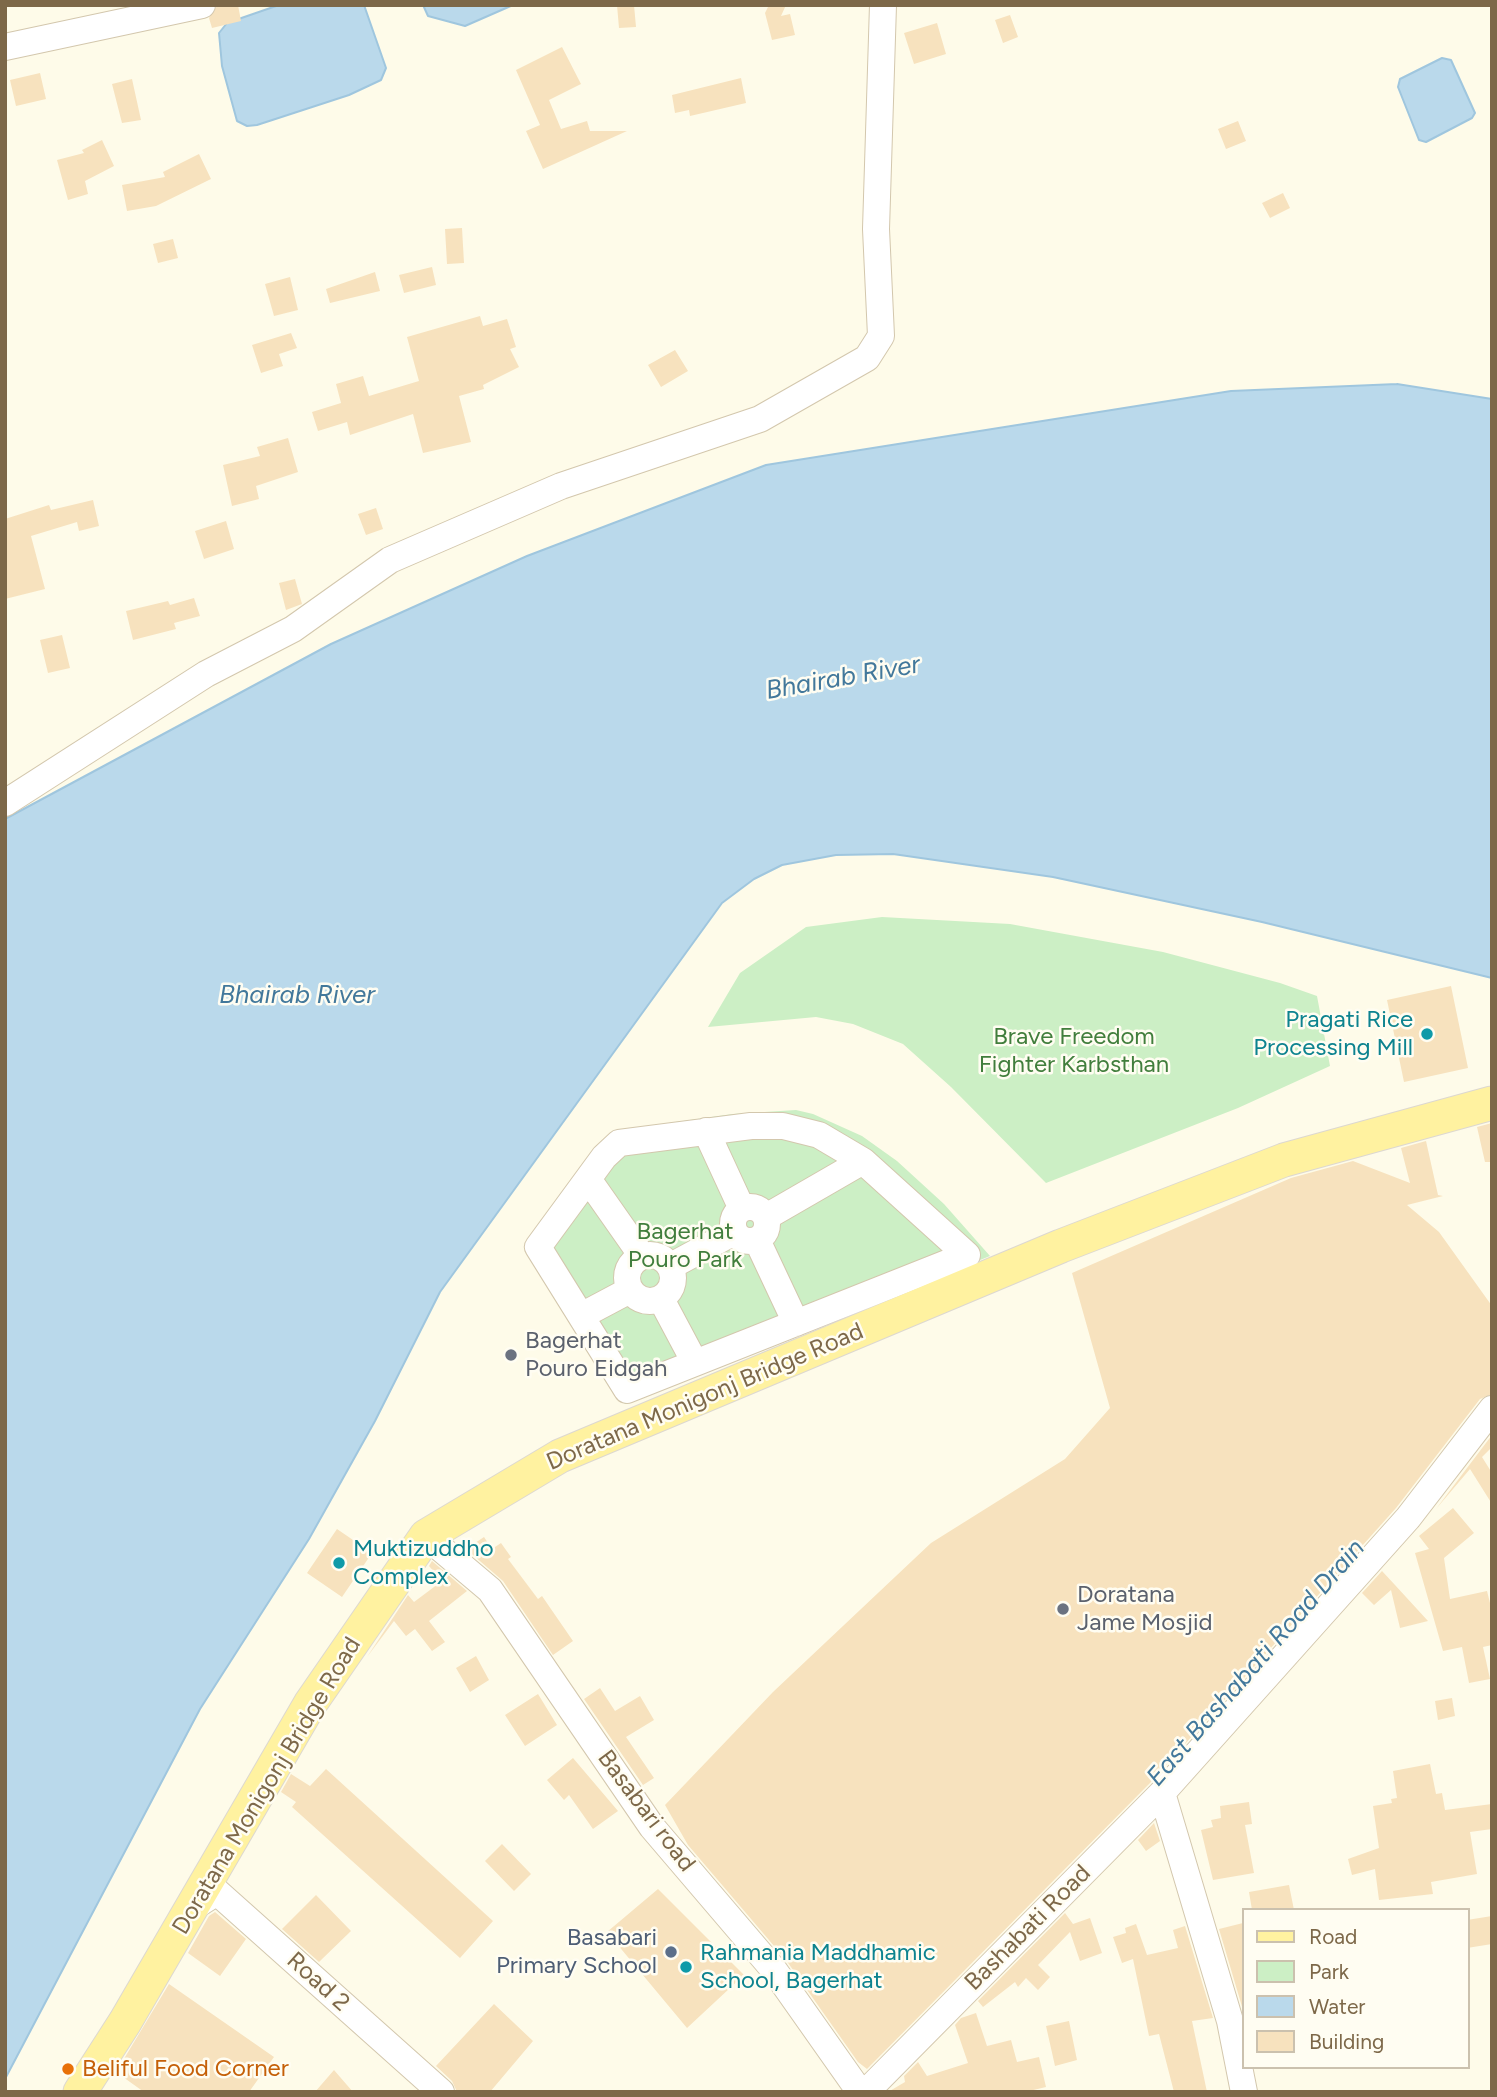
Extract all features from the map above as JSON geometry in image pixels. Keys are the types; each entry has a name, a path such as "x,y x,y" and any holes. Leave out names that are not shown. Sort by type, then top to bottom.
{"main road":[{"name":"Doratana Monigonj Bridge Road","path":"80,2092 192,1908 310,1704 426,1536 560,1456 1061,1245 1284,1160 1492,1103"}],"street":[{"path":"5,47 202,5"},
{"path":"5,803 206,674 293,629 390,560 561,486 760,419 867,358 881,336 877,298 876,229 883,5"},
{"path":"783,1126 819,1136 863,1161 967,1255 694,1361 627,1390 538,1247 588,1179 619,1143 706,1131 783,1126"},
{"path":"706,1131 796,1323"},
{"path":"671,1266 863,1161"},
{"path":"588,1179 642,1256"},
{"path":"642,1256 658,1256 671,1266 674,1282 661,1299 643,1301 630,1290 627,1274 635,1260 642,1256"},
{"path":"581,1316 630,1290"},
{"path":"661,1299 694,1361"},
{"name":"Bashabati Road","path":"866,2092 1162,1793 1408,1518 1492,1409"},
{"name":"Basabari road","path":"426,1536 490,1590 652,1827 774,1970 860,2092"},
{"path":"1162,1793 1230,2021 1244,2092"},
{"name":"Road 2","path":"192,1908 217,1892 441,2092"}],"green space":[{"name":"Brave Freedom Fighter Karbsthan","path":"882,917 1010,924 1163,952 1280,983 1317,996 1330,1066 1238,1108 1046,1183 951,1087 903,1044 853,1024 816,1017 708,1027 740,973 806,927"},
{"name":"Bagerhat Pouro Park","path":"796,1110 813,1114 862,1136 897,1161 944,1204 990,1256 625,1404 530,1248 620,1133 626,1129 733,1114"}],"water":[{"path":"279,5 364,5 386,68 381,80 349,95 257,125 247,126 237,121 222,66 219,33 227,23"},
{"path":"423,5 513,5 465,26 428,16"},
{"path":"1442,58 1451,60 1475,113 1472,118 1426,142 1419,140 1398,87 1400,79"},
{"name":"Bhairab River","path":"1397,384 1492,399 1492,978 1262,922 1053,877 893,854 836,855 782,865 754,879 722,903 440,1292 375,1421 309,1539 200,1709 5,2079 5,819 331,644 527,556 766,465 1231,391"}],"building":[{"path":"238,5 241,21 212,28 209,18 217,6"},
{"path":"617,5 634,5 636,27 619,28"},
{"path":"769,5 786,5 781,16 790,14 795,35 772,40 765,13"},
{"path":"1010,15 1018,37 1003,43 995,20"},
{"path":"937,23 946,54 914,64 904,33"},
{"path":"562,47 581,84 549,100 561,129 587,121 590,131 627,131 543,169 526,131 540,125 516,70"},
{"path":"40,73 46,99 16,106 10,80"},
{"path":"741,78 746,103 690,116 689,110 675,113 672,95"},
{"path":"132,79 141,120 122,123 112,84"},
{"path":"1238,121 1246,141 1226,149 1218,129"},
{"path":"102,140 114,166 85,181 88,194 68,200 57,160 84,153 82,150"},
{"path":"199,154 211,179 156,206 127,211 122,185 165,177 163,172"},
{"path":"1283,193 1290,208 1270,218 1262,203"},
{"path":"462,228 464,263 447,264 445,229"},
{"path":"173,239 178,258 158,263 153,244"},
{"path":"432,267 436,285 404,293 399,275"},
{"path":"375,272 380,291 330,303 326,289"},
{"path":"290,277 298,310 274,316 265,284"},
{"path":"480,316 483,326 507,319 516,347 510,349 519,367 483,385 484,389 459,396 471,442 423,453 413,414 350,435 347,422 318,431 312,412 341,403 336,384 363,376 369,396 419,381 407,337"},
{"path":"291,333 297,348 279,354 283,366 261,373 252,345"},
{"path":"675,350 688,371 661,387 648,365"},
{"path":"288,438 298,472 256,486 259,499 232,506 223,465 260,456 257,447"},
{"path":"93,500 99,526 79,531 77,522 31,536 45,589 5,599 5,519 49,505 51,510"},
{"path":"376,508 383,529 366,535 358,514"},
{"path":"226,521 234,549 204,559 195,531"},
{"path":"295,579 302,604 286,610 279,583"},
{"path":"194,598 200,616 174,623 176,629 133,640 126,611 168,601 170,605"},
{"path":"62,635 70,668 48,673 40,640"},
{"name":"Pragati Rice Processing Mill","path":"1451,986 1468,1068 1404,1082 1387,1000"},
{"path":"1492,1123 1492,1162 1485,1162 1477,1127"},
{"path":"1426,1141 1438,1195 1443,1196 1407,1205 1439,1232 1492,1306 1492,1394 1480,1399 1396,1508 1151,1782 867,2069 858,2062 786,1960 688,1845 665,1805 773,1692 931,1543 1065,1459 1110,1408 1072,1273 1291,1178 1353,1161 1410,1183 1401,1148"},
{"path":"1492,1435 1492,1447 1482,1457 1492,1473 1492,1504 1470,1469 1436,1509"},
{"path":"1453,1508 1474,1533 1444,1558 1450,1599 1487,1591 1492,1611 1492,1645 1483,1647 1490,1679 1469,1683 1462,1647 1443,1651 1415,1553 1429,1549 1419,1536"},
{"name":"Muktizuddho Complex","path":"337,1529 372,1553 342,1597 307,1573"},
{"path":"484,1537 492,1549 501,1543 511,1557 508,1559 538,1599 542,1596 573,1641 553,1655 503,1581 466,1549"},
{"path":"432,1561 467,1591 429,1621 445,1642 432,1651 415,1629 406,1636 394,1621 367,1657 408,1595 414,1602 442,1581 429,1566"},
{"path":"1382,1571 1428,1621 1400,1628 1391,1590 1374,1605 1362,1593"},
{"path":"476,1656 489,1680 470,1692 456,1668"},
{"path":"600,1688 615,1711 640,1696 654,1720 626,1737 654,1778 643,1785 584,1699"},
{"path":"538,1694 557,1725 525,1746 505,1715"},
{"path":"1452,1698 1455,1716 1438,1720 1435,1701"},
{"path":"573,1758 618,1811 593,1829 569,1795 564,1800 547,1780"},
{"path":"1430,1764 1436,1794 1442,1793 1445,1810 1492,1804 1492,1829 1470,1832 1477,1874 1431,1882 1433,1894 1379,1900 1375,1869 1352,1875 1348,1859 1379,1848 1373,1806 1392,1803 1391,1799 1397,1798 1393,1771"},
{"path":"326,1769 493,1921 460,1958 292,1807 296,1802 281,1792 291,1774 310,1786"},
{"path":"1249,1802 1252,1824 1245,1825 1254,1873 1213,1880 1201,1830 1213,1827 1211,1820 1221,1818 1220,1806"},
{"path":"1154,1823 1160,1841 1146,1851 1138,1840"},
{"path":"502,1844 531,1874 514,1891 485,1861"},
{"path":"1289,1885 1294,1908 1252,1908 1249,1892"},
{"name":"Basabari Primary School","path":"658,1889 744,1975 687,2028 607,1932"},
{"path":"316,1895 351,1931 319,1962 282,1929"},
{"path":"215,1912 246,1939 220,1976 188,1953 209,1916"},
{"path":"1065,1913 1073,1924 1090,1918 1102,1953 1080,1961 1070,1932 1038,1965 1050,1977 1038,1990 1026,1978 1018,1987 1015,1982 983,2007 978,2001"},
{"path":"1492,1916 1492,1944 1469,1948 1469,1920"},
{"path":"1242,1923 1242,2007 1219,1929"},
{"path":"1136,1924 1147,1955 1178,1948 1173,1930 1185,1926 1213,2018 1192,2021 1207,2092 1174,2092 1159,2034 1149,2036 1133,1959 1122,1963 1113,1937 1126,1933 1125,1928"},
{"path":"169,1984 274,2057 249,2092 144,2092 116,2072"},
{"path":"494,2004 533,2041 490,2092 457,2092 452,2081 436,2066"},
{"path":"976,2013 987,2046 1011,2040 1017,2062 1039,2057 1046,2087 1025,2092 888,2092 905,2082 904,2076 918,2062 927,2076 968,2063 955,2025 961,2018"},
{"path":"1069,2021 1077,2060 1055,2066 1046,2026"},
{"path":"334,2070 353,2092 315,2092"}],"place":[{"name":"Pragati Rice Processing Mill","path":"1427,1034"},
{"name":"Bagerhat Pouro Eidgah","path":"511,1355"},
{"name":"Muktizuddho Complex","path":"339,1563"},
{"name":"Doratana Jame Mosjid","path":"1063,1609"},
{"name":"Basabari Primary School","path":"671,1952"},
{"name":"Rahmania Maddhamic School, Bagerhat","path":"686,1967"},
{"name":"Beliful Food Corner","path":"68,2069"}],"water label":[{"name":"East Bashabati Road Drain","path":"1256,1663"}]}
